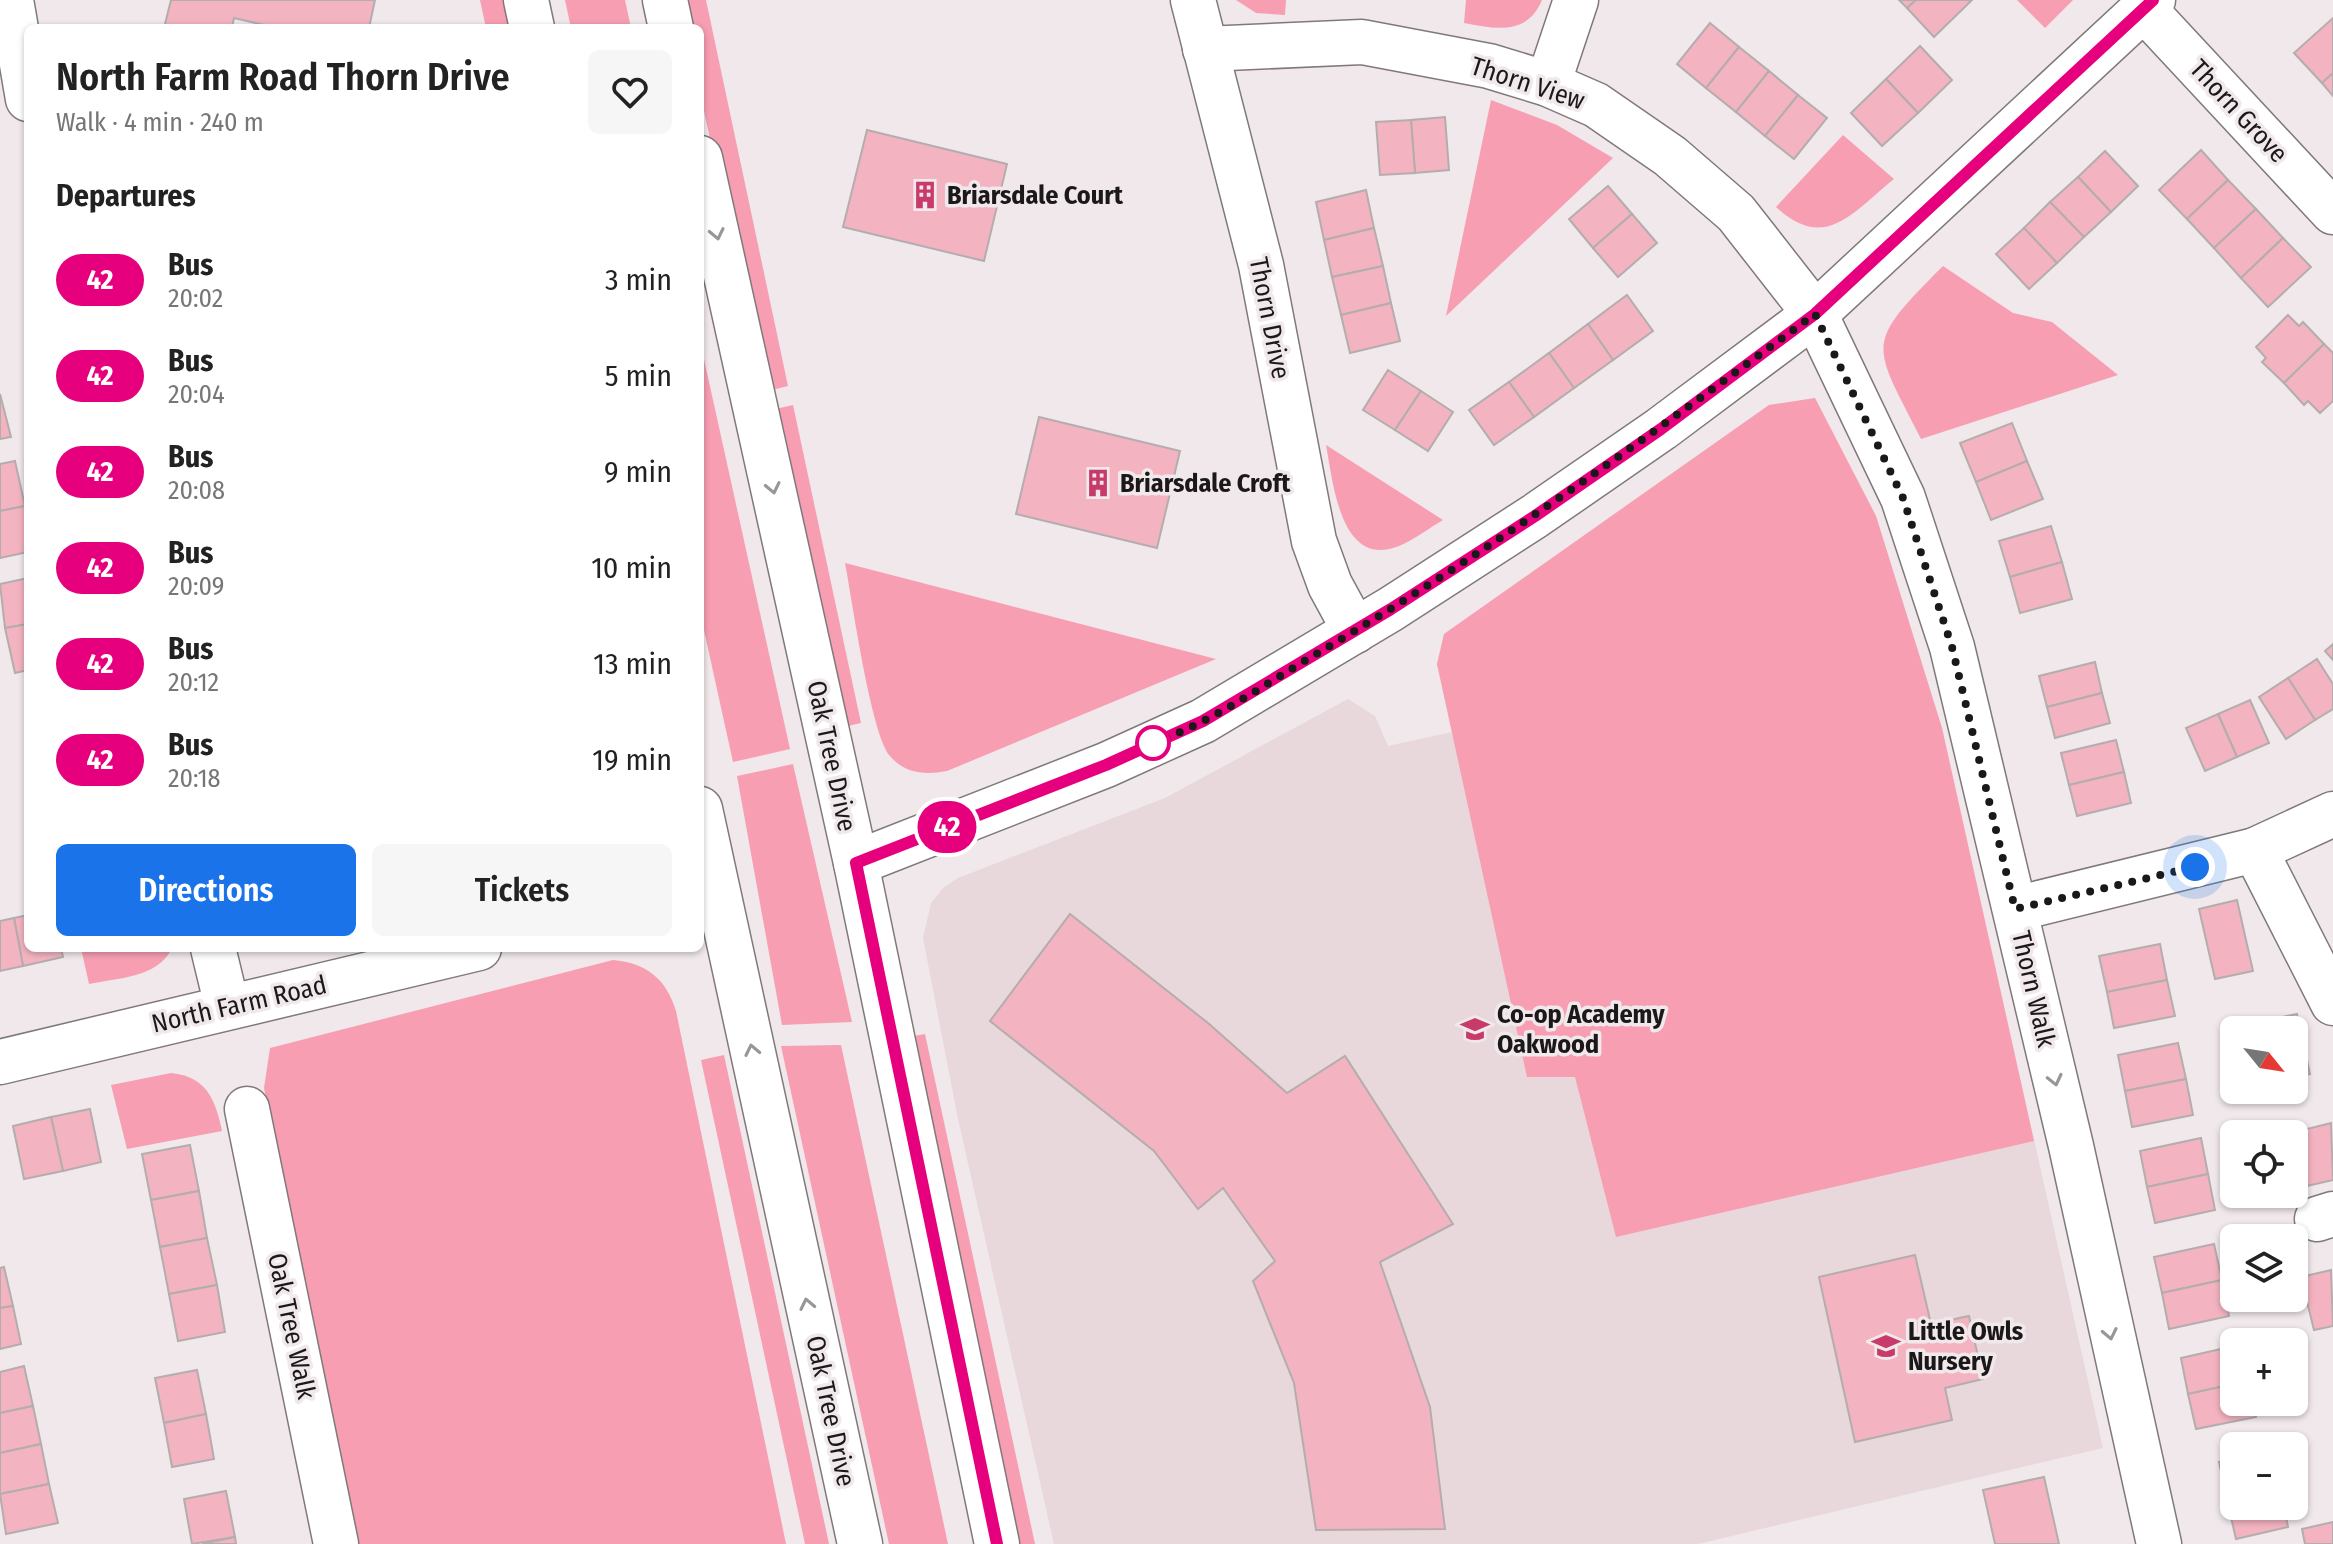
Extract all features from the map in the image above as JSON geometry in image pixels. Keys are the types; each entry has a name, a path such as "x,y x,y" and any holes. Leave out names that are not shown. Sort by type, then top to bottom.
{"street":[{"path":"11,0 24,76"},
{"path":"526,0 531,24"},
{"path":"665,0 670,24"},
{"name":"Thorn Drive","path":"1193,0 1261,265 1314,541 1330,585 1355,631"},
{"path":"1548,84 1576,0"},
{"path":"856,863 1106,765 1203,721 1355,631 1547,508 1661,429 1815,314 2149,4"},
{"name":"Thorn Grove","path":"2149,4 2333,212"},
{"name":"Thorn View","path":"1205,49 1362,42 1489,66 1548,84 1596,105 1670,156 1736,213 1815,314"},
{"name":"Oak Tree Drive","path":"704,176 856,863 997,1544"},
{"name":"Thorn Walk","path":"1815,314 1903,498 1952,647 2015,909 2159,1544"},
{"path":"2015,909 2255,850 2333,814"},
{"name":"Oak Tree Drive","path":"704,847 709,894 860,1544"},
{"path":"2255,850 2333,1003"},
{"path":"214,952 227,1006"},
{"name":"North Farm Road","path":"0,1062 462,952"},
{"name":"Oak Tree Walk","path":"247,1109 336,1544"}],"shaded area":[{"path":"480,0 506,0 511,24 485,24"},
{"path":"565,0 625,0 630,24 570,24"},
{"path":"680,0 706,0 788,386 764,392 704,111 704,24 685,24"},
{"path":"1236,0 1286,0 1285,15 1256,13"},
{"path":"1466,0 1542,0 1528,20 1519,25 1499,28 1464,23"},
{"path":"2017,0 2073,0 2045,28"},
{"path":"1491,100 1557,125 1613,158 1446,316"},
{"path":"1843,135 1894,179 1838,223 1809,227 1793,220 1776,207"},
{"path":"1943,266 2013,313 2052,322 2118,375 1921,439 1885,363 1884,346 1888,330 1899,313"},
{"path":"704,359 790,749 733,762 704,630"},
{"name":"Co-op Academy Oakwood","path":"1815,398 1876,516 1942,728 2103,1448 1698,1544 1054,1544 958,1119 923,938 931,903 943,888 958,878 1165,798 1348,699 1375,716 1388,746 1452,732 1437,664 1444,634 1769,405"},
{"path":"1815,398 1876,516 1942,728 2034,1141 1616,1237 1575,1077 1527,1077 1437,664 1444,634 1769,405"},
{"path":"793,405 861,723 835,729 767,411"},
{"path":"1326,445 1443,520 1399,546 1379,550 1364,545 1352,534 1343,518"},
{"path":"845,563 1216,659 947,771 916,772 896,762 883,743 869,695"},
{"path":"793,764 852,1022 782,1025 737,776"},
{"path":"82,952 170,952 147,971 89,984"},
{"path":"613,960 636,965 654,975 667,990 676,1011 786,1544 357,1544 264,1088 270,1048"},
{"path":"925,1034 1035,1544 1013,1544 903,1038"},
{"path":"841,1045 948,1544 889,1544 781,1046"},
{"path":"724,1055 829,1544 805,1544 701,1060"},
{"path":"171,1073 193,1079 201,1085 212,1100 222,1131 127,1149 111,1085"}],"building":[{"path":"171,0 375,0 370,24 260,24 234,18 233,24 165,24"},
{"path":"1899,0 1916,0 1907,8"},
{"path":"1916,0 1972,0 1934,37 1907,8"},
{"path":"2333,18 2333,73 2322,83 2294,53"},
{"path":"1710,23 1739,47 1706,88 1677,64"},
{"path":"1920,46 1952,80 1918,113 1886,79"},
{"path":"1739,47 1769,71 1736,112 1706,88"},
{"path":"1769,71 1798,95 1765,136 1736,112"},
{"path":"2333,73 2333,96 2322,83"},
{"path":"1886,79 1918,113 1882,146 1851,113"},
{"path":"1798,95 1827,118 1794,159 1765,136"},
{"path":"1445,117 1449,170 1415,173 1411,120"},
{"path":"1411,120 1415,173 1380,175 1376,122"},
{"name":"Briarsdale Court","path":"867,130 1007,164 984,261 843,227"},
{"path":"2201,150 2228,180 2187,219 2159,190"},
{"path":"2105,151 2138,186 2111,212 2078,177"},
{"path":"2078,177 2111,212 2084,237 2050,202"},
{"path":"2228,180 2256,209 2214,248 2187,219"},
{"path":"1608,186 1632,214 1593,248 1569,219"},
{"path":"1366,190 1374,228 1324,240 1316,202"},
{"path":"2050,202 2084,237 2057,263 2024,228"},
{"path":"2256,209 2283,238 2241,278 2214,248"},
{"path":"1632,214 1657,243 1618,277 1593,248"},
{"path":"1374,228 1383,266 1332,277 1324,240"},
{"path":"2024,228 2057,263 2029,289 1996,254"},
{"path":"2283,238 2311,267 2268,307 2241,278"},
{"path":"1383,266 1391,303 1341,315 1332,277"},
{"path":"1627,295 1653,331 1613,360 1588,324"},
{"path":"1391,303 1400,341 1350,353 1341,315"},
{"path":"2288,315 2299,326 2303,322 2324,344 2284,383 2262,362 2266,358 2256,347"},
{"path":"1588,324 1613,360 1574,388 1549,353"},
{"path":"2324,344 2333,353 2333,401 2320,413 2308,401 2304,405 2284,383"},
{"path":"1549,353 1574,388 1534,417 1509,382"},
{"path":"1388,370 1421,391 1395,430 1363,410"},
{"path":"1509,382 1534,417 1494,445 1469,410"},
{"path":"1421,391 1453,412 1428,451 1395,430"},
{"path":"0,394 11,437 0,439"},
{"name":"Briarsdale Croft","path":"1039,417 1180,451 1157,548 1016,514"},
{"path":"2012,423 2027,461 1976,482 1960,443"},
{"path":"15,461 24,506 0,511 0,464"},
{"path":"2027,461 2043,499 1991,520 1976,482"},
{"path":"24,506 24,553 0,558 0,511"},
{"path":"2051,526 2062,562 2010,577 1999,541"},
{"path":"2062,562 2072,599 2020,613 2010,577"},
{"path":"24,579 24,625 5,628 0,584"},
{"path":"24,625 24,671 15,673 5,628"},
{"path":"2333,644 2333,660 2325,651"},
{"path":"2317,659 2333,684 2333,709 2315,720 2288,678"},
{"path":"2095,662 2102,693 2047,707 2039,676"},
{"path":"2288,678 2315,720 2286,739 2259,697"},
{"path":"2102,693 2110,723 2055,738 2047,707"},
{"path":"2250,700 2269,743 2237,757 2218,714"},
{"path":"2218,714 2237,757 2205,771 2186,728"},
{"path":"2116,740 2124,772 2069,785 2061,753"},
{"path":"2124,772 2131,803 2077,816 2069,785"},
{"path":"2237,900 2253,971 2215,979 2199,909"},
{"path":"1070,914 1208,1023 1287,1093 1345,1056 1453,1224 1380,1262 1430,1407 1445,1529 1316,1530 1294,1383 1253,1281 1275,1261 1223,1188 1198,1209 1154,1151 990,1021"},
{"path":"24,916 24,952 62,952 63,957 23,966 14,918"},
{"path":"14,918 23,966 0,971 0,921"},
{"path":"2160,944 2167,980 2107,992 2099,956"},
{"path":"2167,980 2175,1016 2114,1028 2107,992"},
{"path":"2178,1043 2186,1079 2125,1091 2118,1055"},
{"path":"2186,1079 2193,1115 2132,1127 2125,1091"},
{"path":"90,1109 101,1162 63,1171 51,1117"},
{"path":"51,1117 63,1171 24,1179 13,1126"},
{"path":"2331,1123 2333,1180 2308,1186 2308,1129"},
{"path":"2201,1138 2208,1174 2147,1187 2140,1151"},
{"path":"190,1145 199,1191 151,1200 142,1154"},
{"path":"2208,1174 2215,1210 2155,1223 2147,1187"},
{"path":"199,1191 207,1238 160,1247 151,1200"},
{"path":"207,1238 217,1285 169,1294 160,1247"},
{"path":"2214,1244 2220,1280 2162,1293 2154,1257"},
{"path":"1915,1255 1931,1324 1969,1316 1983,1379 1945,1388 1952,1420 1855,1442 1819,1277"},
{"path":"4,1267 13,1306 0,1308 0,1268"},
{"path":"2331,1270 2333,1326 2314,1330 2308,1306 2308,1275"},
{"path":"2220,1280 2220,1312 2228,1312 2229,1316 2169,1329 2162,1293"},
{"path":"217,1285 225,1332 178,1341 169,1294"},
{"path":"13,1306 21,1344 0,1349 0,1308"},
{"path":"2220,1349 2220,1387 2188,1394 2181,1358"},
{"path":"24,1366 33,1406 0,1413 0,1372"},
{"path":"197,1370 206,1414 164,1423 155,1378"},
{"path":"2220,1387 2220,1416 2256,1417 2196,1429 2188,1394"},
{"path":"33,1406 41,1444 0,1453 0,1413"},
{"path":"206,1414 214,1459 172,1467 164,1423"},
{"path":"41,1444 49,1484 0,1494 0,1453"},
{"path":"2044,1477 2059,1544 1995,1544 1983,1490"},
{"path":"49,1484 58,1523 6,1534 0,1494"},
{"path":"226,1491 235,1537 192,1544 184,1499"},
{"path":"2232,1520 2287,1520 2288,1527 2236,1539"},
{"path":"2333,1522 2333,1544 2305,1544 2302,1529"},
{"path":"235,1537 236,1544 202,1544"}],"bus line":[{"name":"42","path":"997,1544 856,863 1106,765 1203,721 1391,609 1535,516 1661,429 1815,314 2153,0"}],"place":[{"name":"Briarsdale Court","path":"925,195"},
{"name":"Briarsdale Croft","path":"1098,483"},
{"name":"Co-op Academy Oakwood","path":"1475,1029"},
{"name":"Little Owls Nursery","path":"1886,1346"}],"route":[{"path":"1153,743 1203,721 1391,609 1511,532 1661,429 1815,314 1903,498 1952,647 2015,909 2195,867"}]}
